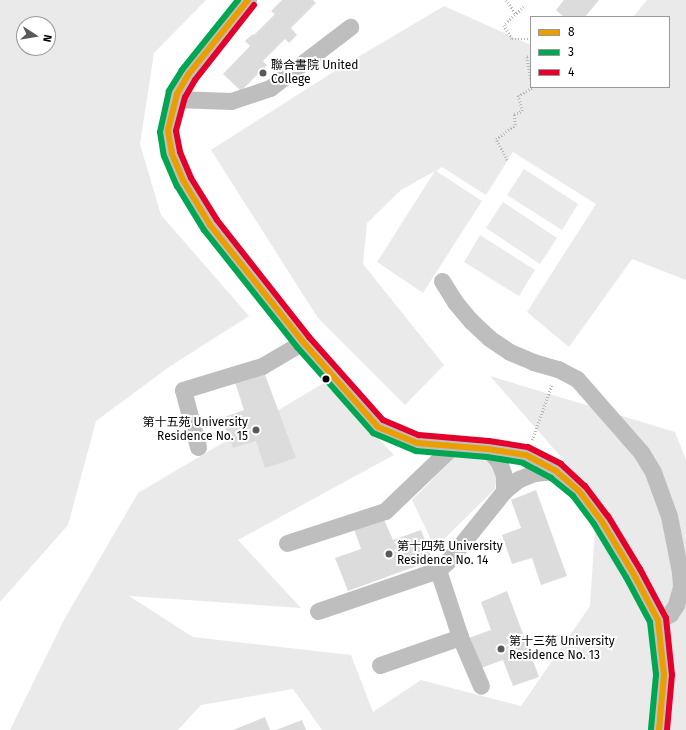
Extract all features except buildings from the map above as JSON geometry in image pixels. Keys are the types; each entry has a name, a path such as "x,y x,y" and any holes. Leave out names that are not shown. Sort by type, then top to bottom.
{"street":[{"path":"248,0 188,75 176,99 168,131 172,154 184,182 210,225 303,342 378,427 417,443 488,449 526,455 556,471 579,491 601,520 633,573 658,620 664,675 659,730"},
{"path":"176,99 231,101 270,88 350,27"},
{"path":"442,281 454,302 489,338 533,362 558,369 578,379 629,436 641,452 653,472 669,516 680,572 681,587 676,605 670,614 658,620"},
{"path":"198,447 183,390 262,366 303,342"},
{"path":"287,543 385,511 452,447"},
{"path":"488,449 499,462 504,476 504,491"},
{"path":"318,611 438,570 447,562 504,491 519,479 534,473 556,471"},
{"path":"438,570 460,637 481,686"},
{"path":"380,665 460,637"}],"path":[{"path":"506,0 516,14"},
{"path":"524,7 504,25 512,39 530,39"},
{"path":"530,57 527,58 530,74"},
{"path":"507,160 496,139 515,126 514,114 522,111 518,96 530,88"},
{"path":"526,455 558,369"}],"shaded area":[{"path":"0,0 206,0 154,53 140,144 161,215 249,316 169,367 96,421 68,525 0,602"},
{"path":"647,0 686,0 686,280 632,259 569,347 527,312 596,204 513,152 486,195 442,167 436,171 482,201 423,293 377,262 435,171 401,190 367,223 363,264 444,365 405,405 318,318 211,150 338,69 444,6 530,45 530,88 670,88 670,16 634,16"},
{"path":"524,169 578,204 562,230 507,195"},
{"path":"503,202 557,238 540,264 486,228"},
{"path":"480,235 535,270 519,296 464,262"},
{"path":"490,376 675,432 686,460 686,730 322,730 293,689 201,705 178,730 10,730 65,618 138,493 324,383 394,455 238,540 301,608 129,596 193,637 351,655 373,712 421,680 521,706 590,606 597,498"},
{"path":"457,455 483,456 491,463 497,476 495,489 435,548 412,500"}],"transit line":[{"name":"3","path":"238,0 182,70 169,91 160,132 164,156 177,186 204,230 297,347 373,433 416,451 487,457 523,463 551,478 573,496 594,524 626,577 650,622 656,675 651,729"},
{"name":"8","path":"248,0 188,75 177,94 168,131 172,154 184,182 210,225 303,342 378,427 417,443 488,449 526,455 556,471 579,491 601,520 633,573 658,620 664,675 659,730"},
{"name":"4","path":"254,5 195,80 185,97 176,131 180,152 191,178 217,220 309,337 383,420 419,435 489,441 528,447 561,464 585,486 608,516 640,569 666,618 672,675 667,730"}],"place":[{"name":"聯合書院 United College","path":"263,73"},
{"name":"第十五苑 University Residence No. 15","path":"256,430"},
{"name":"第十四苑 University Residence No. 14","path":"389,554"},
{"name":"第十三苑 University Residence No. 13","path":"501,649"}]}
